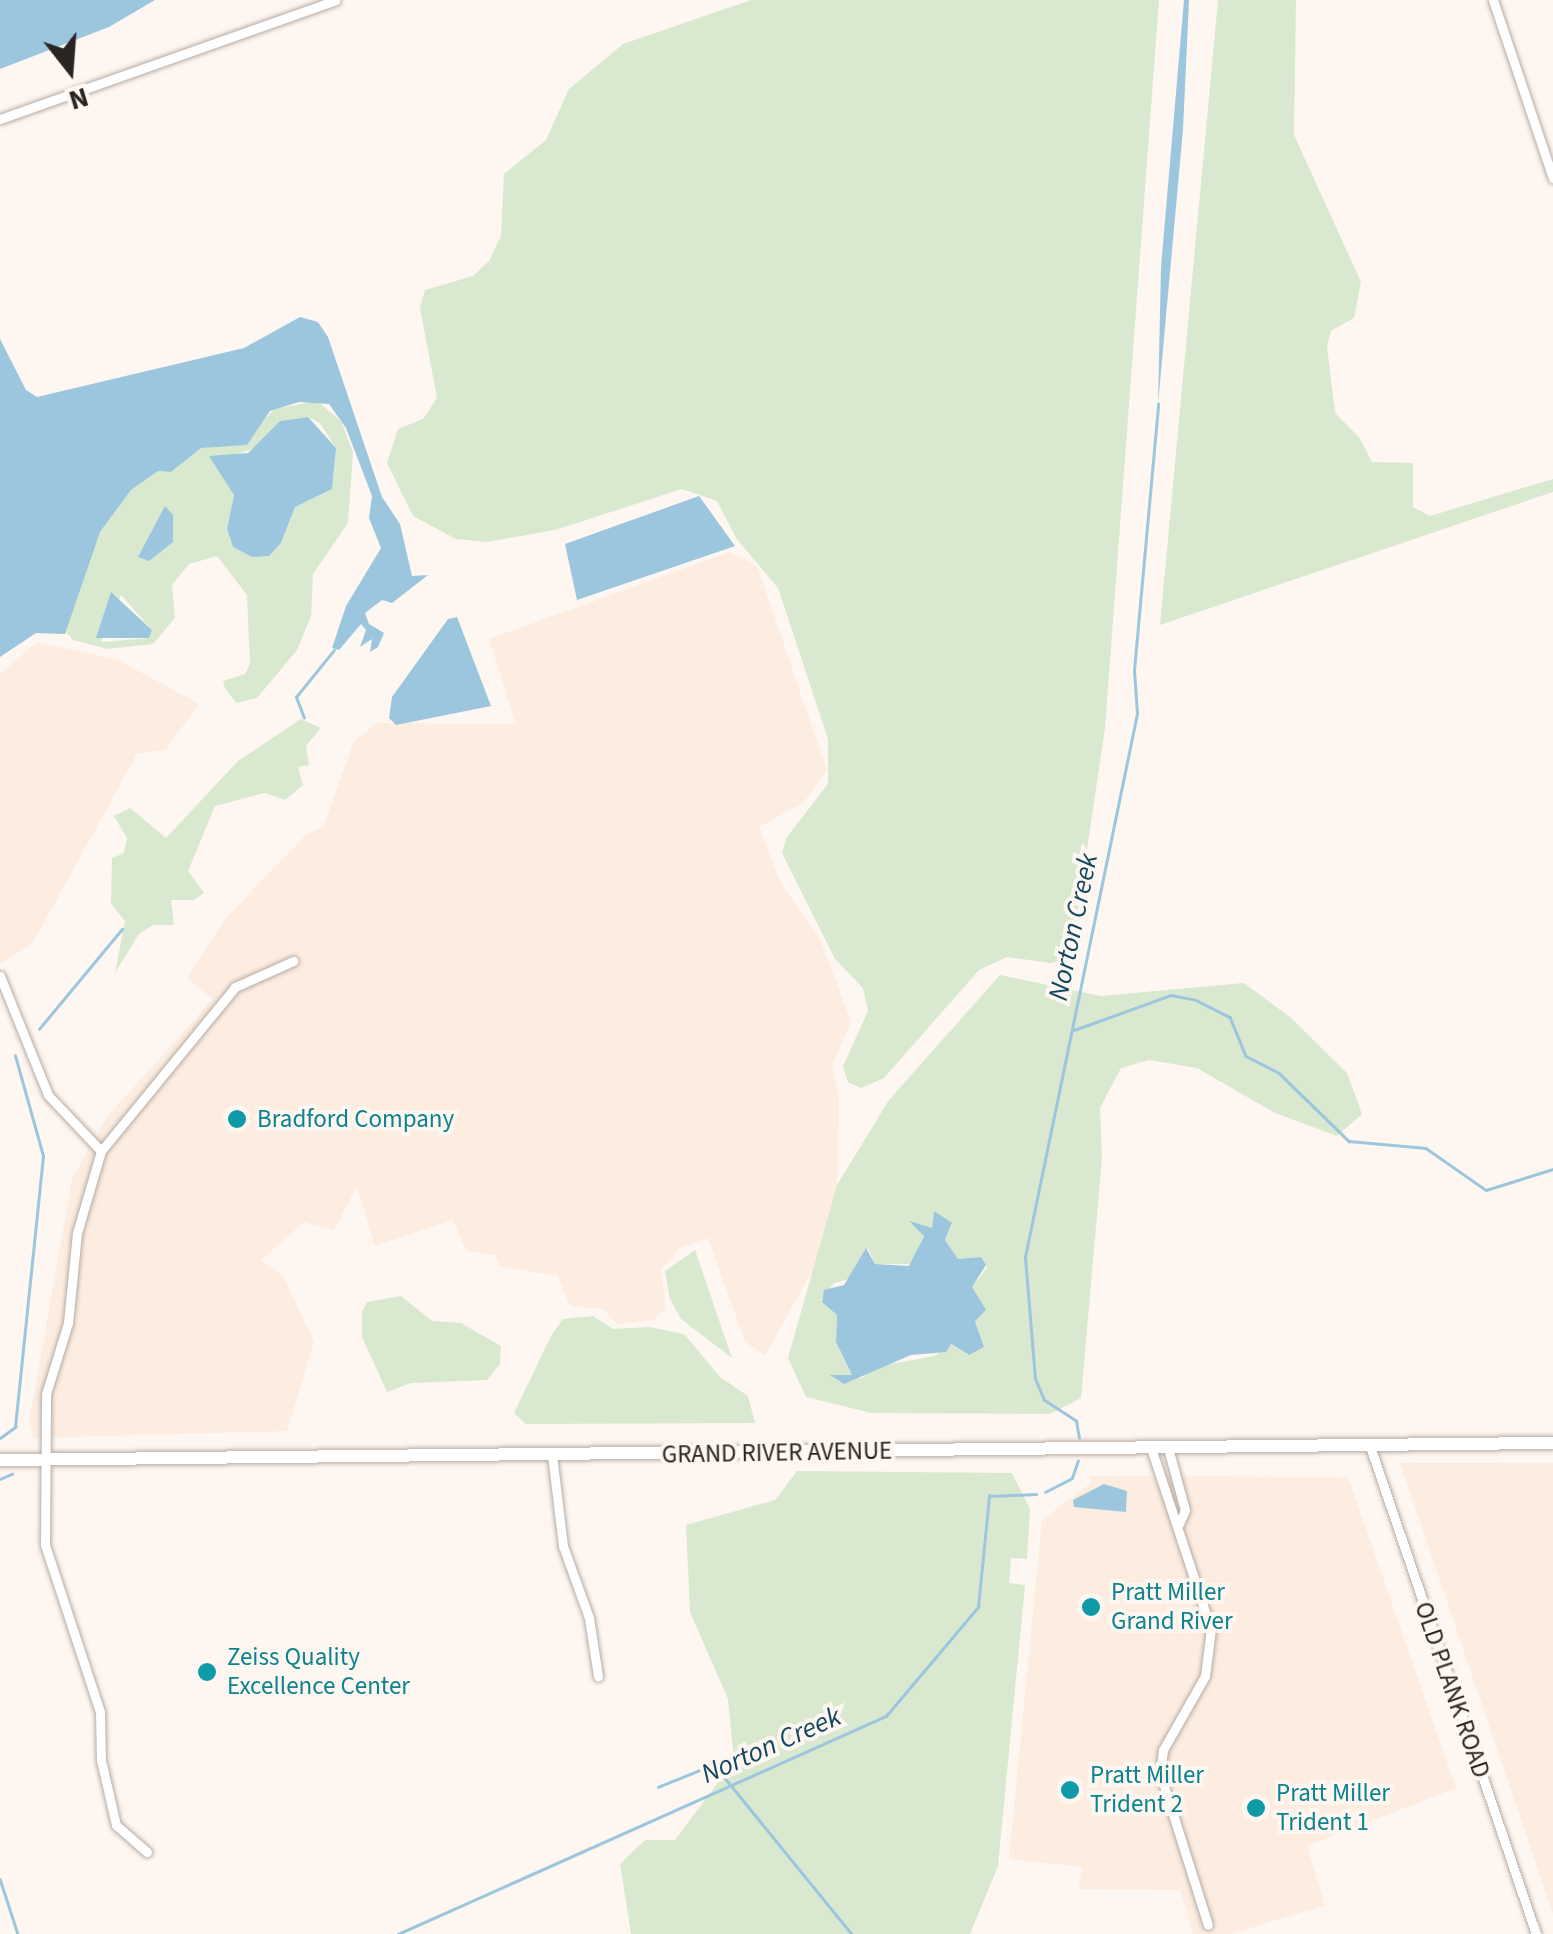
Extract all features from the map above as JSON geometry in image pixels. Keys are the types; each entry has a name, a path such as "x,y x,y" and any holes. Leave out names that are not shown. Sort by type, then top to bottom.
{"main road":[{"name":"GRAND RIVER AVENUE","path":"0,1460 1553,1443"}],"street":[{"path":"0,119 336,0"},
{"path":"1493,0 1553,178"},
{"path":"147,1852 116,1825 101,1760 100,1712 45,1545 42,1460 46,1394 68,1323 78,1233 101,1152 236,987 294,961"},
{"path":"0,976 48,1095 101,1152"},
{"name":"OLD PLANK ROAD","path":"1370,1446 1536,1934"},
{"path":"1150,1448 1212,1630 1206,1676 1162,1750 1160,1772 1208,1925"},
{"path":"1168,1448 1185,1510 1179,1524"},
{"path":"552,1455 564,1546 589,1618 598,1676"}],"shaded area":[{"path":"730,552 757,566 827,770 804,802 759,827 780,882 821,941 851,1022 832,1064 839,1101 837,1185 814,1268 765,1355 745,1342 708,1238 681,1247 661,1270 666,1309 654,1320 617,1324 603,1309 570,1306 558,1276 500,1266 495,1255 466,1251 453,1220 375,1246 357,1186 334,1230 304,1222 261,1260 283,1275 314,1342 287,1431 32,1438 30,1417 72,1179 107,1117 213,999 187,978 224,920 305,836 324,825 354,741 377,723 516,724 489,639"},
{"path":"37,642 118,660 199,704 166,749 137,754 32,944 0,964 0,674"},
{"path":"1400,1463 1553,1463 1553,1914"},
{"path":"1090,1476 1348,1477 1456,1788 1307,1846 1325,1905 1231,1934 1193,1934 1180,1890 1078,1889 1083,1867 1009,1859 1042,1520 1090,1484"}],"green space":[{"path":"751,0 1159,0 1105,728 1071,957 1051,963 1007,957 979,970 884,1078 861,1088 848,1082 843,1066 868,1011 863,988 835,959 782,853 787,837 828,784 828,739 778,588 736,538 717,501 682,489 555,530 487,542 456,539 413,516 387,463 398,429 423,419 437,398 420,308 425,290 473,276 489,261 501,236 504,174 546,140 569,89 623,44"},
{"path":"1218,0 1296,0 1294,135 1361,282 1354,318 1331,331 1327,346 1335,413 1359,437 1372,462 1413,463 1413,507 1430,516 1553,479 1553,492 1160,625"},
{"path":"317,401 341,421 353,452 348,523 313,574 311,616 297,650 257,698 236,703 223,681 245,674 250,664 247,595 217,556 189,564 172,585 175,618 153,644 108,649 73,640 66,632 74,594 100,532 131,490 158,471 171,472 201,448 243,443 274,409","holes":["308,417 320,423 336,448 332,489 295,507 281,543 269,556 252,557 233,547 227,529 234,495 221,472 230,457 262,445 280,421","173,515 173,542 158,550 153,535","121,595 152,630 149,638 101,642"]},
{"path":"301,719 321,728 306,746 309,765 298,767 303,785 285,800 265,793 215,806 188,871 204,893 194,900 171,900 174,925 153,925 139,934 115,973 125,921 111,904 112,858 124,853 127,838 114,816 130,808 166,838 238,761"},
{"path":"1000,975 1101,996 1244,983 1290,1017 1347,1073 1362,1114 1337,1136 1275,1113 1197,1068 1149,1060 1121,1068 1100,1108 1102,1158 1081,1398 1050,1414 871,1413 806,1397 788,1358 837,1185 889,1100","holes":["934,1211 952,1225 945,1240 958,1259 981,1257 987,1268 972,1287 985,1311 975,1320 984,1347 968,1355 950,1344 935,1356 874,1367 862,1378 831,1377 852,1375 836,1342 837,1315 821,1300 834,1283 850,1279 868,1248 875,1264 911,1264 924,1234 910,1223 932,1228"]},
{"path":"695,1250 732,1358 681,1319 670,1299 665,1271"},
{"path":"401,1296 432,1321 461,1323 501,1346 500,1364 487,1380 411,1383 387,1392 362,1337 362,1312 367,1302"},
{"path":"593,1316 613,1329 649,1327 684,1334 720,1377 748,1396 755,1423 526,1424 514,1413 551,1336 563,1319"},
{"path":"797,1471 1012,1473 1030,1509 1027,1559 1011,1558 1009,1583 1025,1585 998,1866 970,1934 631,1934 620,1864 645,1840 675,1840 734,1761 728,1699 690,1612 686,1525 775,1500"}],"water":[{"path":"0,0 155,0 109,27 0,69"},
{"path":"1184,0 1189,0 1183,129 1158,404 1161,267"},
{"path":"300,317 318,322 328,337 382,497 400,524 412,576 428,575 392,603 382,600 365,613 369,624 384,633 378,647 370,652 372,639 360,647 366,630 361,624 339,650 332,648 346,606 381,548 369,518 372,496 346,428 329,404 299,402 270,411 247,445 201,448 171,472 158,471 131,490 100,532 65,634 36,633 0,657 0,339 26,390 37,397 244,348"},
{"path":"308,417 336,448 332,489 295,507 281,543 269,556 252,557 233,547 227,529 234,495 209,456 248,453 280,421"},
{"path":"699,496 735,546 577,600 565,544"},
{"path":"165,506 173,515 173,542 149,561 138,557"},
{"path":"111,592 152,630 149,638 96,638"},
{"path":"457,617 491,706 396,725 389,718 392,697 448,619"},
{"path":"934,1211 952,1223 945,1240 958,1259 981,1257 986,1265 972,1287 986,1310 975,1321 984,1347 969,1355 951,1344 946,1352 911,1355 844,1384 830,1375 852,1375 836,1342 837,1315 822,1302 824,1290 844,1285 866,1248 875,1264 909,1266 924,1236 909,1221 932,1228"},
{"path":"1104,1484 1127,1491 1126,1512 1074,1507 1073,1500"}],"waterway":[{"name":"Norton Creek","path":"1079,1438 1076,1421 1044,1400 1035,1379 1025,1257 1137,714 1134,670 1158,404"},
{"path":"304,718 296,697 334,650"},
{"path":"39,1029 122,929"},
{"path":"1074,1030 1171,995 1196,1000 1230,1017 1246,1056 1279,1073 1349,1141 1426,1148 1486,1190 1553,1169"},
{"path":"0,1438 15,1427 43,1156 15,1056"},
{"name":"Norton Creek","path":"1045,1492 1072,1478 1078,1461"},
{"path":"0,1479 12,1474"},
{"name":"Norton Creek","path":"398,1934 886,1716 978,1607 989,1496 1036,1494"},
{"path":"658,1787 705,1768 721,1773 852,1934"},
{"path":"0,1879 18,1934"}],"place":[{"name":"Bradford Company","path":"237,1119"},
{"name":"Pratt Miller Grand River","path":"1091,1607"},
{"name":"Zeiss Quality Excellence Center","path":"207,1672"},
{"name":"Pratt Miller Trident 2","path":"1070,1790"},
{"name":"Pratt Miller Trident 1","path":"1256,1808"}]}
